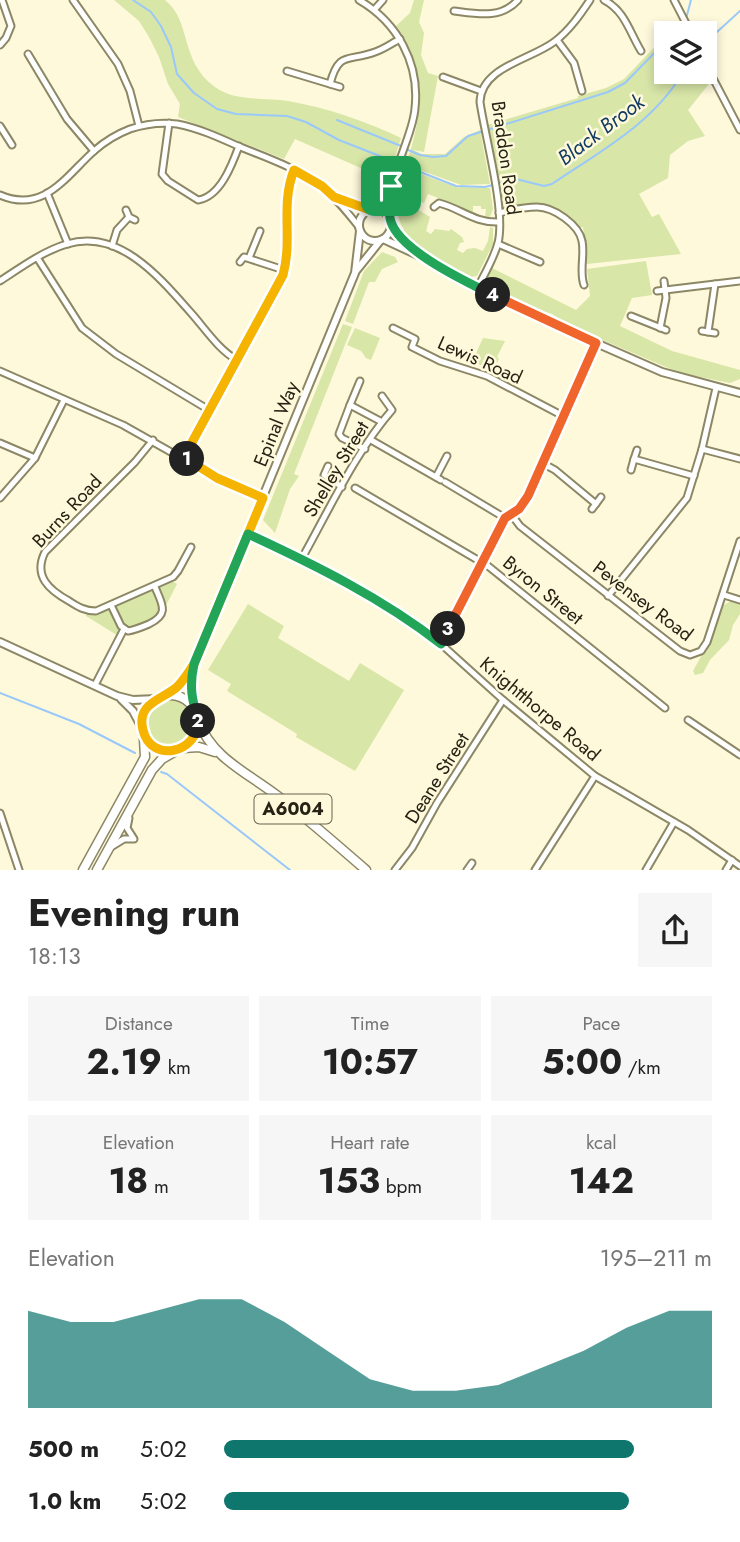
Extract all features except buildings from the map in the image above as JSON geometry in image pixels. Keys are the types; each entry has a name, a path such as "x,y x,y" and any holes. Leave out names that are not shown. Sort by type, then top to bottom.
{"main road":[{"path":"83,870 145,757 144,712 158,698 175,696 192,707"},
{"name":"A6004","path":"192,707 206,739 218,753 277,796 366,870"},
{"path":"97,870 158,763 194,737 198,721"},
{"name":"A6004","path":"143,731 150,744 158,749 199,747 218,753"}],"street":[{"path":"0,44 11,26 2,0"},
{"path":"73,0 118,64 130,91 139,126"},
{"path":"359,0 374,10 400,39 412,65 416,95 414,118 391,186 391,230 382,240"},
{"path":"374,10 382,0"},
{"path":"454,10 463,15 496,14 511,8 518,0"},
{"name":"Braddon Road","path":"478,287 498,244 499,222 480,102 481,91 495,73 534,55 557,40 590,0"},
{"path":"604,0 623,15 640,51"},
{"path":"674,0 684,21"},
{"path":"330,84 340,61 372,54 400,39"},
{"path":"557,40 574,63 582,91"},
{"path":"627,47 636,42"},
{"path":"28,54 72,127 93,151"},
{"path":"28,71 36,66"},
{"path":"288,71 340,87"},
{"path":"452,71 446,78 481,91"},
{"path":"581,82 589,80"},
{"path":"717,82 740,127"},
{"path":"169,123 162,174 168,181 198,200 213,192 226,176 239,146"},
{"path":"0,195 11,199 27,199 47,193 63,183 93,151 114,137 139,126 169,123 196,129 294,170 322,186 371,241 382,240 422,257 478,287 662,372 740,393"},
{"path":"0,125 12,145"},
{"path":"7,136 14,132"},
{"path":"184,457 276,291 284,270 288,245 286,196 294,170"},
{"path":"360,229 363,215 391,186"},
{"path":"47,193 68,244"},
{"path":"334,197 370,210 382,211 403,240 422,257"},
{"path":"435,207 439,203 455,207 475,219 499,222"},
{"path":"499,214 540,206 578,228 583,242 581,278 584,285"},
{"path":"112,246 117,230 130,215"},
{"name":"Epinal Way","path":"158,698 177,687 194,664 355,273 360,229"},
{"path":"260,231 243,258 284,270"},
{"name":"Epinal Way","path":"355,273 382,240"},
{"path":"0,281 68,244 86,242 112,246 134,257 158,275 223,350 237,360"},
{"path":"498,244 540,262"},
{"path":"38,258 82,328 116,354 209,410"},
{"path":"631,316 663,329 666,298 664,281"},
{"path":"657,291 740,281"},
{"path":"715,284 705,332 715,333"},
{"name":"Lewis Road","path":"393,328 415,339 412,347 440,361 487,376 565,417"},
{"path":"441,644 505,518 524,503 544,464 596,343"},
{"path":"0,371 153,440 217,478 263,498"},
{"path":"360,381 340,434 342,438 365,449"},
{"path":"608,596 683,504 702,449 716,388"},
{"name":"Shelley Street","path":"301,560 365,449 392,410 382,396"},
{"path":"0,498 35,458 64,400"},
{"path":"350,405 382,422"},
{"name":"Burns Road","path":"153,440 135,462 45,552 40,563 41,575 47,585 78,607 96,611 155,587 176,574 190,549 197,554"},
{"path":"371,440 505,518"},
{"path":"0,443 35,458"},
{"path":"702,449 740,459"},
{"path":"631,470 638,450"},
{"path":"441,480 447,456"},
{"path":"634,459 694,476"},
{"path":"544,464 555,470 594,506 601,496"},
{"path":"328,466 324,475 342,487"},
{"name":"Byron Street","path":"355,488 481,562 665,708"},
{"name":"Pevensey Road","path":"511,514 520,526 608,596 690,656 702,651 707,642 740,541"},
{"name":"Knightthorpe Road","path":"248,534 375,598 441,644 503,700 595,776 674,822 740,866"},
{"path":"111,605 124,629 136,629 160,617 162,604 155,587"},
{"path":"724,595 740,600"},
{"path":"95,685 124,629"},
{"path":"0,642 117,696 133,700 158,698"},
{"name":"Epinal Way","path":"192,707 194,664"},
{"path":"117,696 133,711 143,731"},
{"name":"Deane Street","path":"395,870 412,848 437,803 503,700"},
{"path":"688,720 740,755"},
{"path":"535,870 595,776"},
{"path":"109,849 119,841 134,839 128,832 127,824 138,796"},
{"path":"0,813 19,870"},
{"path":"646,870 674,822"},
{"path":"726,870 732,860"},
{"path":"467,870 472,863"}],"green space":[{"path":"114,0 165,0 179,19 196,65 204,77 223,92 241,97 288,101 317,107 401,138 390,173 383,171 381,177 295,139 284,159 178,117 180,104 168,84 149,37 139,21"},
{"path":"414,0 424,0 419,22 424,33 421,55 428,73 438,76 424,152 413,150 422,154 445,154 464,137 480,130 490,184 461,185 406,165 419,112 418,77 407,43 396,26 410,13"},
{"path":"654,48 654,84 709,84 688,110 705,136 688,141 670,155 668,178 639,194 652,217 659,214 681,254 587,264 583,227 578,228 540,207 499,213 484,126 578,98 624,79"},
{"path":"405,168 456,187 490,188 493,209 490,217 479,218 485,217 486,209 481,209 481,206 473,206 476,216 428,194 424,203 418,201 415,208 430,217 426,231 431,234 435,229 451,229 462,237 464,242 460,243 457,250 463,253 467,249 475,248 483,251 490,227 493,228 493,244 477,276 471,277 421,248 401,225 397,210 398,191"},
{"path":"382,252 395,257 398,262 382,269 375,282 369,282 353,324 345,321 364,271"},
{"path":"646,261 652,295 632,298 620,326 672,351 740,370 740,379 730,383 680,373 565,324 552,314 526,306 490,287 487,278 492,268 576,310 590,296 587,269"},
{"path":"343,324 352,327 294,474 299,476 290,489 275,533 263,520"},
{"path":"355,328 380,338 371,360 361,351 347,345"},
{"path":"483,338 505,341 494,370 472,362"},
{"path":"169,579 177,584 158,616 144,626 124,629 120,637 86,616 86,610 96,611"},
{"path":"731,601 740,602 740,614 733,625 729,640 710,660 703,673 695,675 693,671 715,631 722,606"},
{"path":"248,604 284,626 278,638 349,681 360,663 404,690 355,771 296,737 297,734 227,691 231,684 208,670"},
{"path":"169,700 186,707 193,724 186,741 169,748 152,741 145,724 152,707"}],"waterway":[{"name":"Black Brook","path":"133,0 151,12 161,26 171,47 177,74 194,93 217,109 236,114 287,116 306,122 339,140 456,186 485,187 516,179 544,186 552,184 624,135 657,107 675,84"},
{"name":"Black Brook","path":"686,19 691,0"},
{"name":"Black Brook","path":"717,32 740,11"},
{"name":"Black Brook","path":"406,149 420,155 446,156 468,136 608,92 625,83 654,53"},
{"name":"Black Brook","path":"337,120 401,146"},
{"path":"0,693 79,724 135,753"},
{"path":"161,772 290,870"}],"route":[{"path":"391,186 370,210 334,197 322,186 294,170 288,184 285,213 288,245 283,275 184,457 217,478 263,498 219,603 194,664 177,687 150,703 144,712 142,729 150,744 158,749 179,749 191,741 197,730 198,721 192,707 191,687 194,664 248,534 366,592 441,644 505,518 519,509 528,496 596,343 508,303 422,257 403,240 390,219 391,186"}]}
